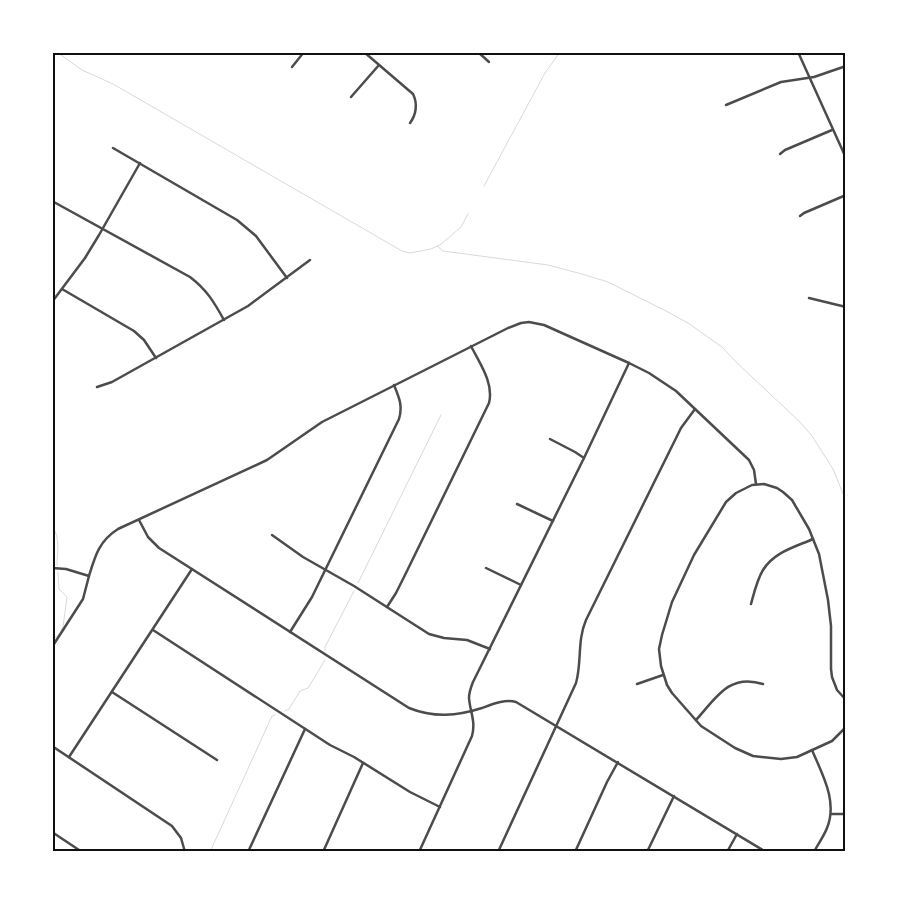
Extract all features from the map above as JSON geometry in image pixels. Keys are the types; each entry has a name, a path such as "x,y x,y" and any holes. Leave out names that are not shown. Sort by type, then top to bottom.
{"street":[{"path":"292,67 304,52"},
{"path":"364,52 415,97 415,112 410,123"},
{"path":"478,52 490,62"},
{"path":"798,52 846,158"},
{"path":"351,97 379,65"},
{"path":"726,105 781,82 814,77 846,66"},
{"path":"780,154 832,130"},
{"path":"113,148 238,220 256,236 286,278"},
{"path":"52,302 85,258 140,163"},
{"path":"800,216 846,195"},
{"path":"52,200 199,284 207,292 224,320"},
{"path":"97,387 112,382 224,320 255,301 310,260"},
{"path":"62,290 134,331 144,340 156,358"},
{"path":"809,298 846,307"},
{"path":"52,647 83,599 96,554 103,543 118,529 267,460 322,422 516,324 535,323 552,328 629,363 669,386 749,460 754,470 756,484"},
{"path":"387,607 406,573 489,403 491,390 471,346"},
{"path":"419,852 472,736 474,728 469,700 471,689 629,363"},
{"path":"290,632 326,570 399,419 401,403 394,385"},
{"path":"498,852 572,691 578,674 581,636 586,620 681,428 695,409"},
{"path":"550,439 584,458"},
{"path":"846,700 837,690 832,677 831,626 828,600 819,554 809,529 789,497 783,492 771,485 752,485 736,493 726,502 694,555 672,602 662,635 659,658 663,675 672,693 701,726 735,748 753,756 781,759 797,756 832,740 846,727"},
{"path":"517,504 553,521"},
{"path":"139,520 154,544 409,708 427,714 452,715 500,702 512,701 522,704 766,852"},
{"path":"272,535 303,557 424,631 444,638 467,640 490,649"},
{"path":"751,604 762,572 767,565 787,550 813,539"},
{"path":"52,568 66,569 89,576"},
{"path":"486,568 521,585"},
{"path":"69,757 192,569"},
{"path":"153,630 330,745 354,756 410,792 440,807"},
{"path":"637,684 663,675"},
{"path":"696,720 725,688 733,683 746,680 763,684"},
{"path":"112,692 217,760"},
{"path":"248,852 305,729"},
{"path":"52,746 172,826 181,838 184,852"},
{"path":"812,750 828,789 831,803 831,814 827,829 814,852"},
{"path":"575,852 618,762"},
{"path":"323,852 363,763"},
{"path":"647,852 674,796"},
{"path":"831,814 846,814"},
{"path":"52,832 82,852"},
{"path":"727,852 737,834"}],"waterway":[{"path":"57,52 82,70 113,84 402,251 410,253 431,249 440,245 461,227 468,214"},
{"path":"484,186 545,73 560,52"},
{"path":"437,246 443,251 548,265 582,274 608,282 688,323 722,347 801,423 812,436 833,469 846,501"},
{"path":"358,583 441,415"},
{"path":"52,527 58,540 57,565"},
{"path":"58,572 59,589 67,597 61,630"},
{"path":"325,650 354,591"},
{"path":"52,640 60,634"},
{"path":"285,711 289,709 300,691 308,688 325,660"},
{"path":"210,852 272,716 275,715"}]}
